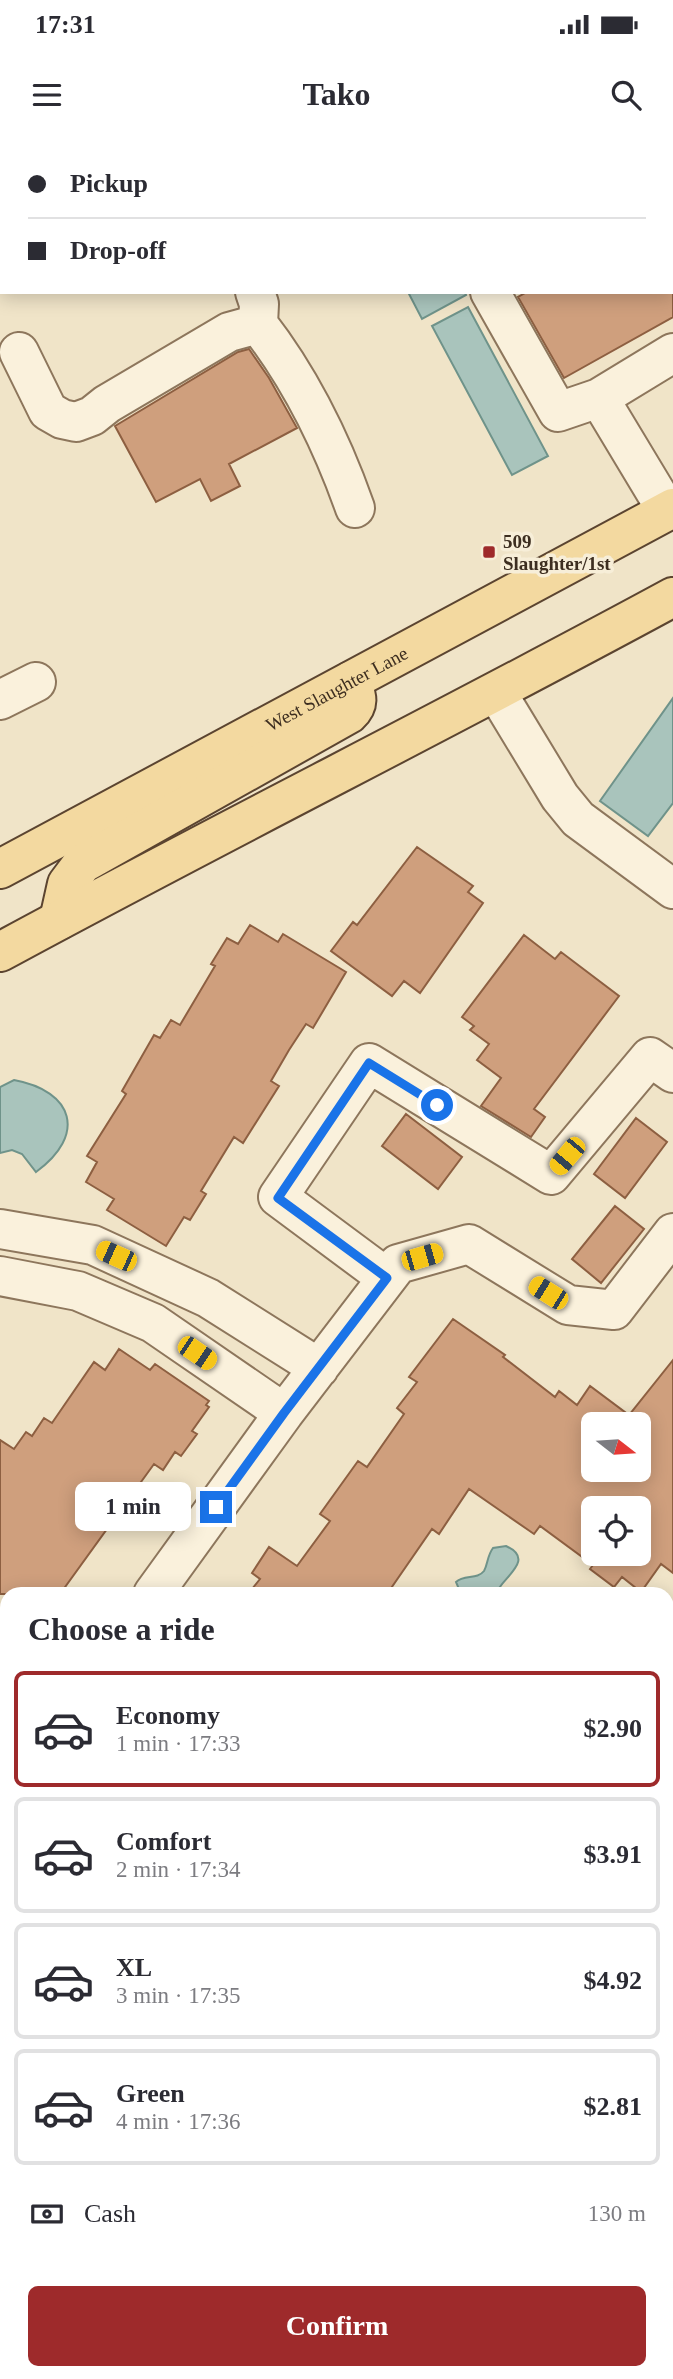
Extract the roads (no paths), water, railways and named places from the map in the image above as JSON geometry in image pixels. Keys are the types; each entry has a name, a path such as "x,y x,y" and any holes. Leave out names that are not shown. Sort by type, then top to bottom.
{"main road":[{"name":"West Slaughter Lane","path":"0,869 670,509"},
{"path":"0,952 389,746 497,693 673,597"},
{"path":"60,920 67,884 82,864 349,714 358,701 351,681"}],"street":[{"path":"492,294 558,412 599,398 673,354"},
{"path":"19,352 48,411 62,419 76,422 92,416 107,404 229,332 257,308 340,466 355,508"},
{"path":"599,398 670,509"},
{"path":"0,700 36,682"},
{"path":"497,693 560,797 578,818 673,889"},
{"path":"387,1278 278,1198 369,1063 551,1175 650,1057 673,1073"},
{"path":"0,1229 93,1245 208,1298 318,1368"},
{"path":"158,1587 284,1413 398,1264 469,1244 568,1305 614,1310 673,1233"},
{"path":"0,1276 78,1291 153,1323 284,1413"}],"water":[{"path":"409,294 466,294 466,295 422,319"},
{"path":"468,307 548,456 512,475 432,326"},
{"path":"673,698 673,803 648,836 600,801"},
{"path":"14,1080 50,1094 61,1104 67,1116 63,1144 36,1172 22,1154 12,1150 0,1153 0,1087"},
{"path":"506,1546 515,1551 518,1557 518,1563 500,1587 458,1587 456,1582 484,1571 493,1548"}],"place":[{"name":"509 Slaughter/1st","path":"489,552"}]}
